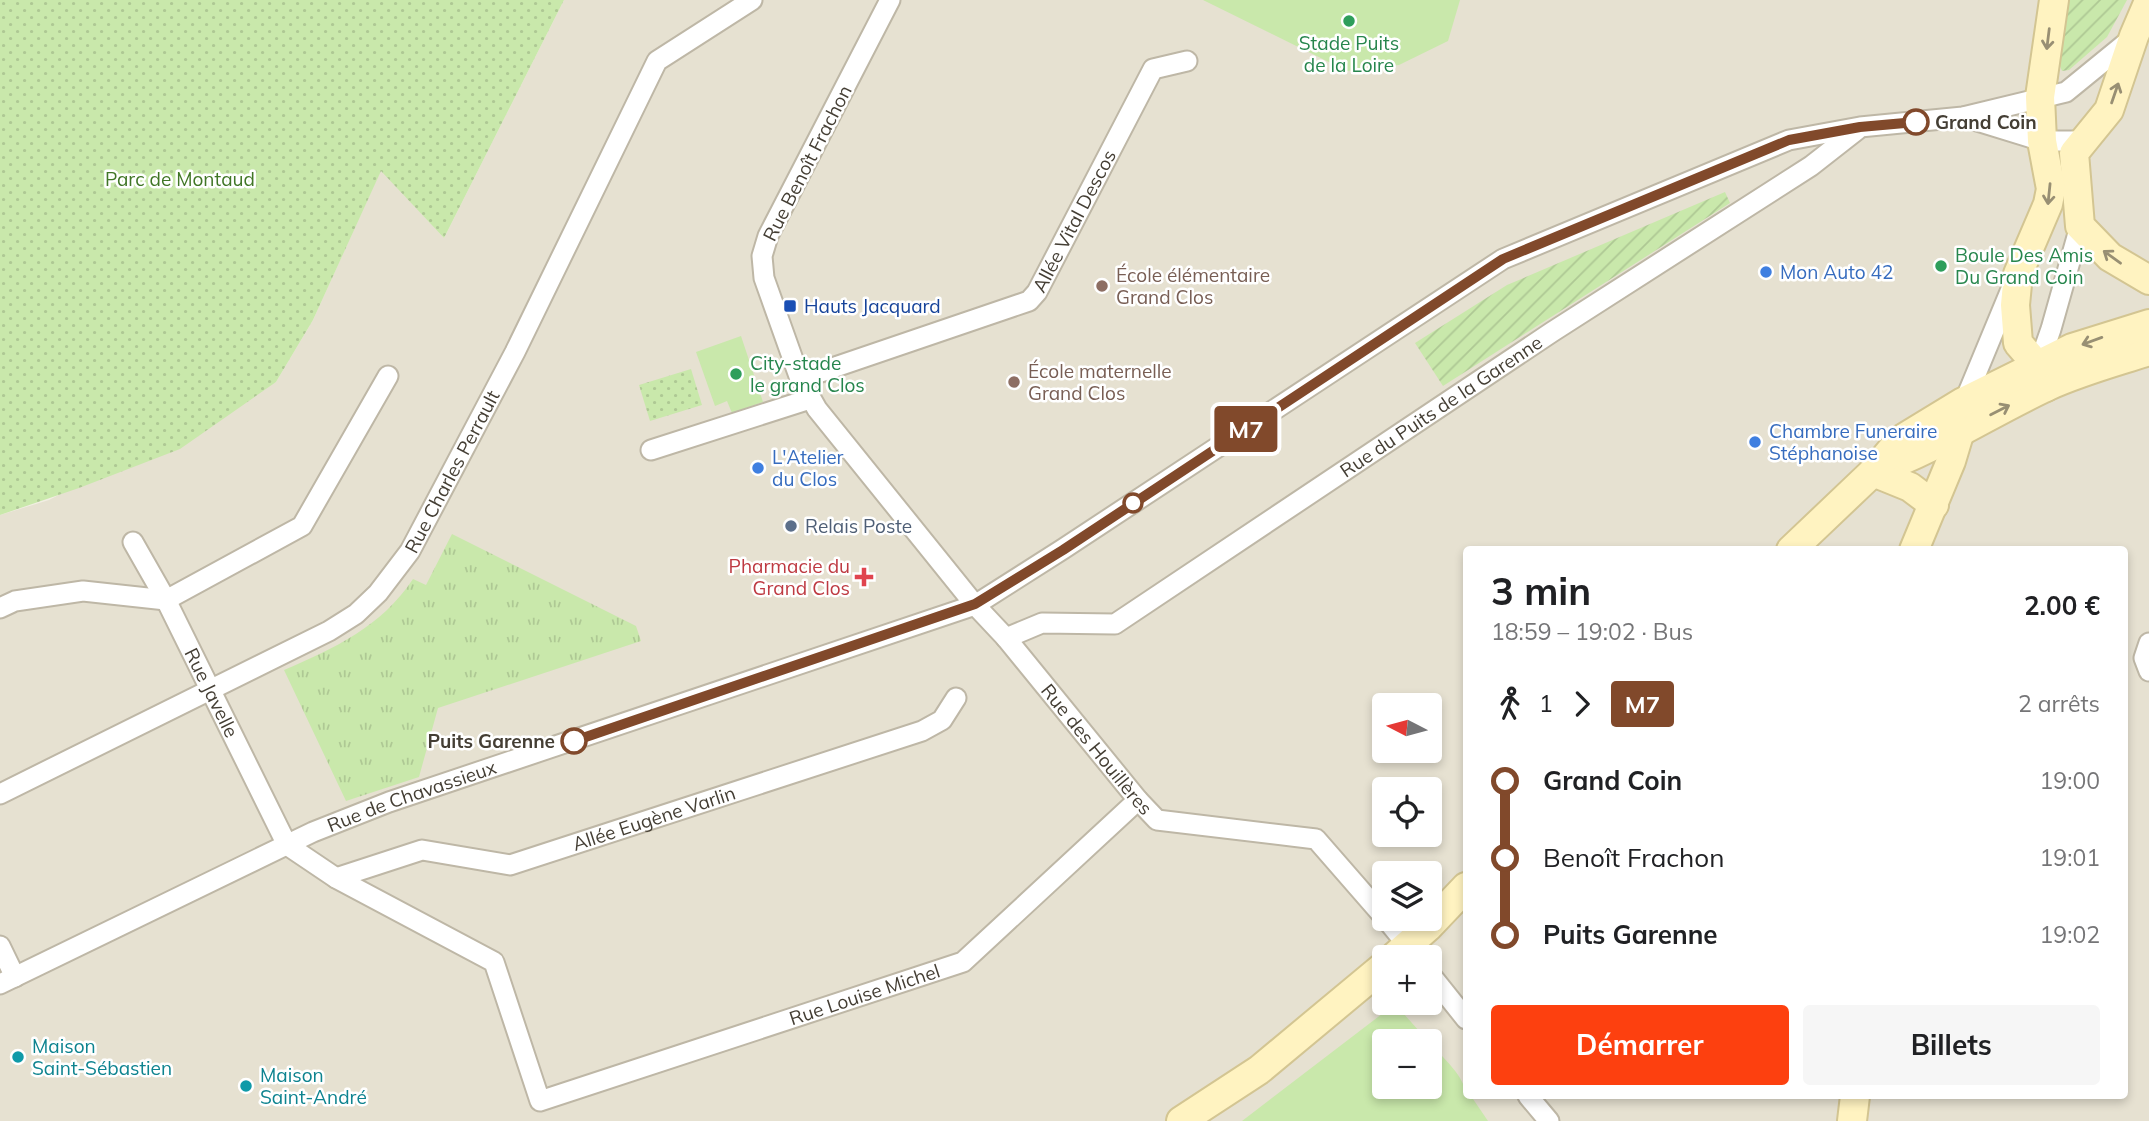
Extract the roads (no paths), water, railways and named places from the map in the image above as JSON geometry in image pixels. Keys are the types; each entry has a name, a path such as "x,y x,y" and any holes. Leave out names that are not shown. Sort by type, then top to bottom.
{"street":[{"name":"Rue Charles Perrault","path":"0,794 329,631 356,614 378,593 410,551 515,352 656,61 752,0"},
{"name":"Rue Benoît Frachon","path":"890,0 768,236 762,256 764,278 800,379 810,399 975,604"},
{"path":"1916,546 1934,505 1960,431 1963,402 2048,204 2051,189 2042,141 2040,97 2054,0"},
{"path":"2042,377 2080,226 2074,153 2081,141 2109,110 2149,1"},
{"name":"Rue de Chavassieux","path":"8,980 313,832 389,802 975,604 1063,550 1503,259 1789,140 1860,127 1963,117 2066,92 2112,57 2134,36"},
{"name":"Allée Vital Descos","path":"800,379 1029,301 1037,292 1153,69 1187,61"},
{"name":"Rue de Chavassieux","path":"1963,117 2042,141 2081,141"},
{"name":"Rue du Puits de la Garenne","path":"1006,638 1042,623 1115,624 1552,332 1811,166 1860,127"},
{"path":"2080,226 2110,257 2149,280"},
{"path":"2018,274 2015,305 2018,343 2042,377"},
{"path":"1872,472 1910,458 1960,431 2042,377 2072,348 2149,324"},
{"path":"1795,546 1872,472 1899,441 1963,402 2042,377 2082,372 2149,351"},
{"path":"0,608 15,601 83,591 166,600 302,527 388,376"},
{"path":"651,450 810,399"},
{"path":"1872,472 1910,487 1934,505"},
{"name":"Rue Javelle","path":"133,542 166,600 287,845"},
{"name":"Rue des Houillères","path":"975,604 1157,820 1316,839 1372,903"},
{"path":"2149,643 2144,658 2149,671"},
{"name":"Allée Eugène Varlin","path":"336,878 422,850 510,865 922,731 942,720 956,698"},
{"name":"Rue Louise Michel","path":"336,878 494,962 540,1101 963,962 1138,800"},
{"path":"287,845 336,878"},
{"path":"1413,945 1463,890"},
{"path":"0,946 8,980"},
{"path":"1181,1121 1259,1070 1372,976"},
{"path":"1442,989 1463,1016"},
{"path":"1531,1099 1549,1121"},
{"path":"1852,1121 1855,1099"}],"place":[{"name":"Stade Puits de la Loire","path":"1349,21"},
{"name":"Grand Coin","path":"1916,122"},
{"name":"Boule Des Amis Du Grand Coin","path":"1941,266"},
{"name":"Mon Auto 42","path":"1766,272"},
{"name":"École élémentaire Grand Clos","path":"1102,286"},
{"name":"Hauts Jacquard","path":"790,306"},
{"name":"City-stade le grand Clos","path":"736,374"},
{"name":"École maternelle Grand Clos","path":"1014,382"},
{"name":"Chambre Funeraire Stéphanoise","path":"1755,442"},
{"name":"L'Atelier du Clos","path":"758,468"},
{"name":"Relais Poste","path":"791,526"},
{"name":"Pharmacie du Grand Clos","path":"864,577"},
{"name":"Puits Garenne","path":"574,741"},
{"name":"Maison Saint-Sébastien","path":"18,1057"},
{"name":"Maison Saint-André","path":"246,1086"}],"park label":[{"name":"Parc de Montaud","path":"180,179"}]}
